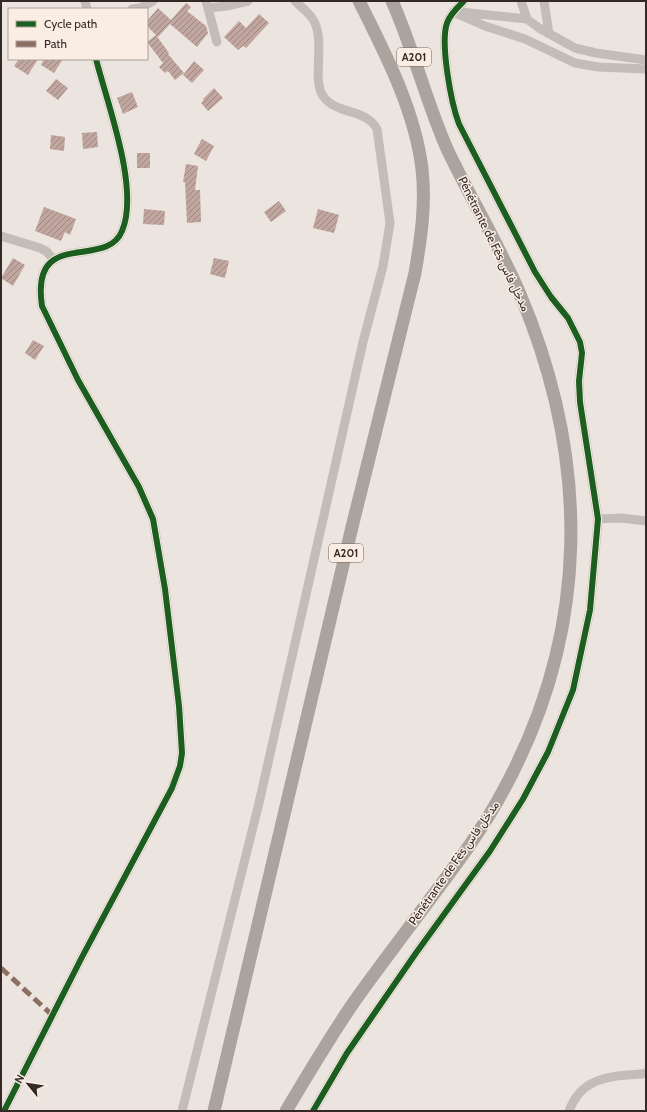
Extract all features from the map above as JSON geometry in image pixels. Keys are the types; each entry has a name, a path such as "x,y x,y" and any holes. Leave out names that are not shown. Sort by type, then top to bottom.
{"highway":[{"name":"A201","path":"214,1111 352,527 415,273 422,233 423,192 418,147 402,94 359,1"},
{"name":"Pénétrante de Fès مدخل فاس","path":"286,1111 355,1001 462,857 503,792 528,739 549,685 561,634 568,595 572,523 568,471 562,427 550,378 519,292 446,147 404,26 392,1"}],"street":[{"path":"140,8 153,1"},
{"path":"216,42 207,5 227,6 248,1"},
{"path":"182,1111 259,803 363,342 383,266 390,222 377,129 374,123 365,117 328,102 322,95 318,84 320,65 317,31 313,19 295,1"},
{"path":"313,1111 348,1053 416,953 490,851 523,799 548,752 573,690 591,603 598,519 580,402 579,381 582,353 580,342 570,321 551,297 535,272 459,124 450,92 445,39 446,24 453,12 464,1"},
{"path":"521,1 527,19"},
{"path":"544,1 549,34"},
{"path":"453,12 527,19 549,34 575,48 646,60"},
{"path":"453,12 485,26 525,39 575,63 598,67 646,70"},
{"path":"4,1111 82,956 172,788 180,766 182,753 174,653 153,519 139,487 78,380 42,306 40,283 48,266 54,260 64,254 100,249 110,245 117,239 124,224 127,210 125,173 96,60"},
{"path":"1,236 40,248 46,251 54,260"},
{"path":"598,519 621,518 646,521"},
{"path":"569,1111 579,1092 588,1085 607,1078 646,1073"}],"building":[{"path":"186,3 191,7 187,11 206,26 208,33 197,47 170,24 158,37 148,27 148,20 158,8 171,20"},
{"path":"259,14 269,23 246,48 243,46 238,50 224,37 239,21 246,28"},
{"path":"156,35 169,53 168,54 184,73 175,80 168,71 165,73 159,67 163,63 148,41"},
{"path":"18,60 37,60 28,75 14,66"},
{"path":"44,60 62,60 54,73 41,65"},
{"path":"194,61 204,70 192,83 183,75"},
{"path":"56,79 68,88 58,100 46,91"},
{"path":"214,88 223,98 208,111 201,103"},
{"path":"132,92 138,107 123,114 117,98"},
{"path":"97,132 98,147 83,149 82,133"},
{"path":"51,135 65,137 64,151 50,149"},
{"path":"202,139 214,146 206,161 194,154"},
{"path":"137,153 150,153 150,168 137,168"},
{"path":"186,164 198,166 195,190 200,190 201,222 187,223 185,182 183,182"},
{"path":"279,201 286,211 271,222 264,212"},
{"path":"44,207 76,219 70,235 65,232 61,241 35,231"},
{"path":"144,209 165,211 164,225 143,224"},
{"path":"318,209 339,215 334,233 313,228"},
{"path":"13,258 25,265 13,286 1,278"},
{"path":"214,258 229,261 225,278 210,274"},
{"path":"33,340 44,346 35,360 25,353"}],"marked path":[{"path":"1,968 52,1015"}],"cycle path":[{"path":"313,1111 347,1053 416,953 490,851 523,799 548,752 573,690 590,610 598,519 580,402 579,381 582,353 580,342 568,318 551,297 535,272 459,124 447,73 445,32 450,17 464,1"},
{"path":"4,1111 82,957 172,788 180,766 182,753 179,706 165,589 153,519 139,487 78,380 42,306 41,281 47,266 58,258 101,248 113,242 122,231 127,213 125,170 114,122 96,60"}]}
